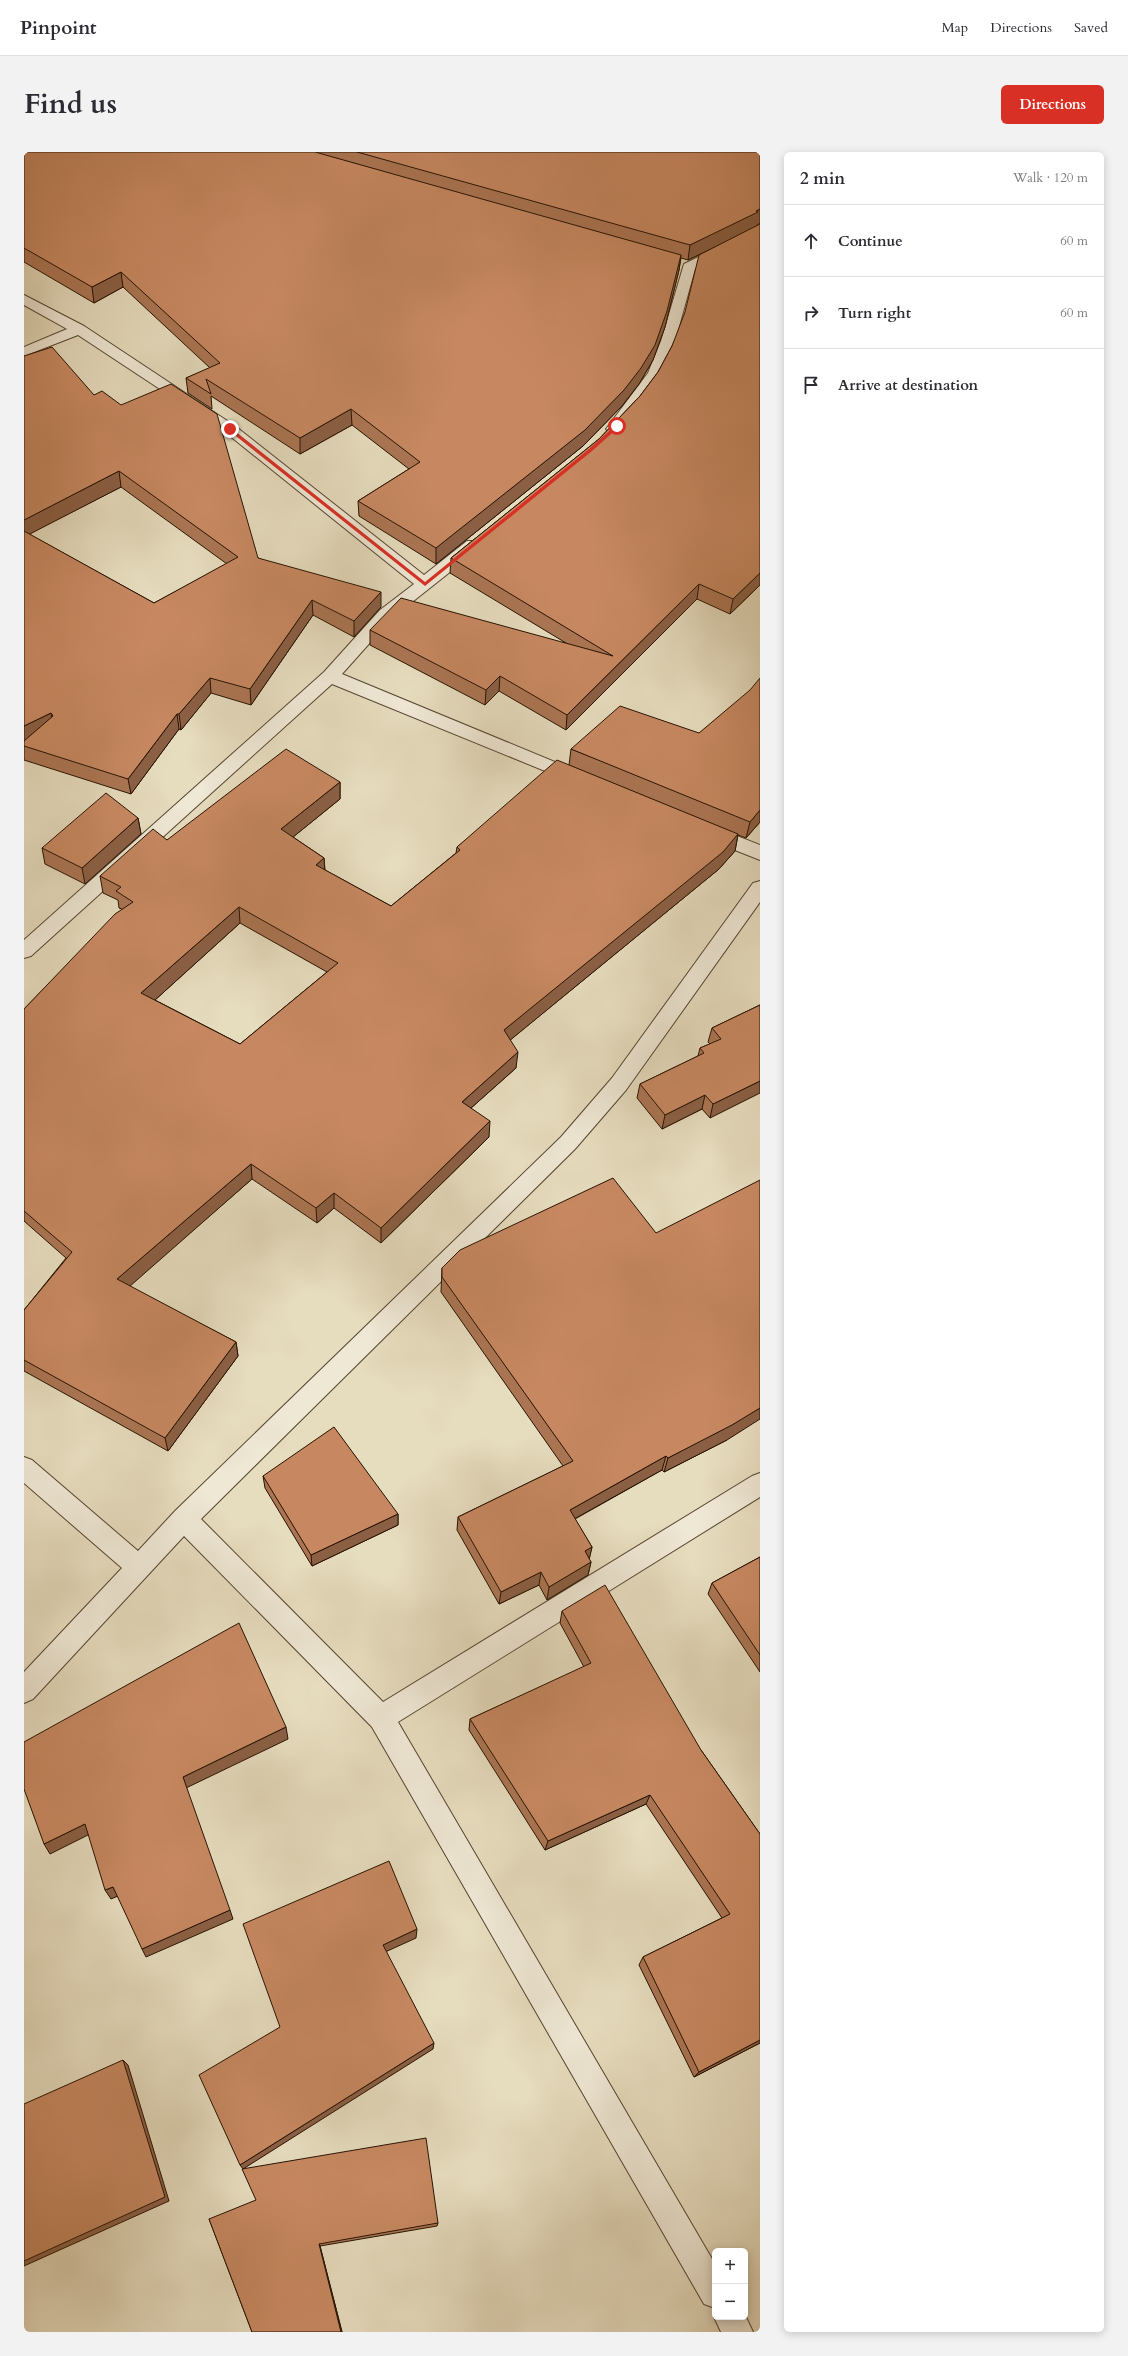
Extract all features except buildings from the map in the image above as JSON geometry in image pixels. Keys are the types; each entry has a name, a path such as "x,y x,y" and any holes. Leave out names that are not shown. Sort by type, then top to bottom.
{"street":[{"path":"601,440 617,426 655,373 668,342 682,265 760,231"},
{"path":"24,299 79,329 230,429 425,584"},
{"path":"24,352 79,329"},
{"path":"24,951 330,676 386,614 486,534"},
{"path":"330,676 592,784"},
{"path":"694,826 760,852"},
{"path":"24,1690 184,1519 568,1143 619,1084 760,888"},
{"path":"24,1468 139,1567"},
{"path":"381,1718 760,1484"},
{"path":"184,1519 381,1718 712,2288"},
{"path":"731,2320 738,2332"}],"route":[{"path":"230,429 425,584 590,450 617,426"}]}
